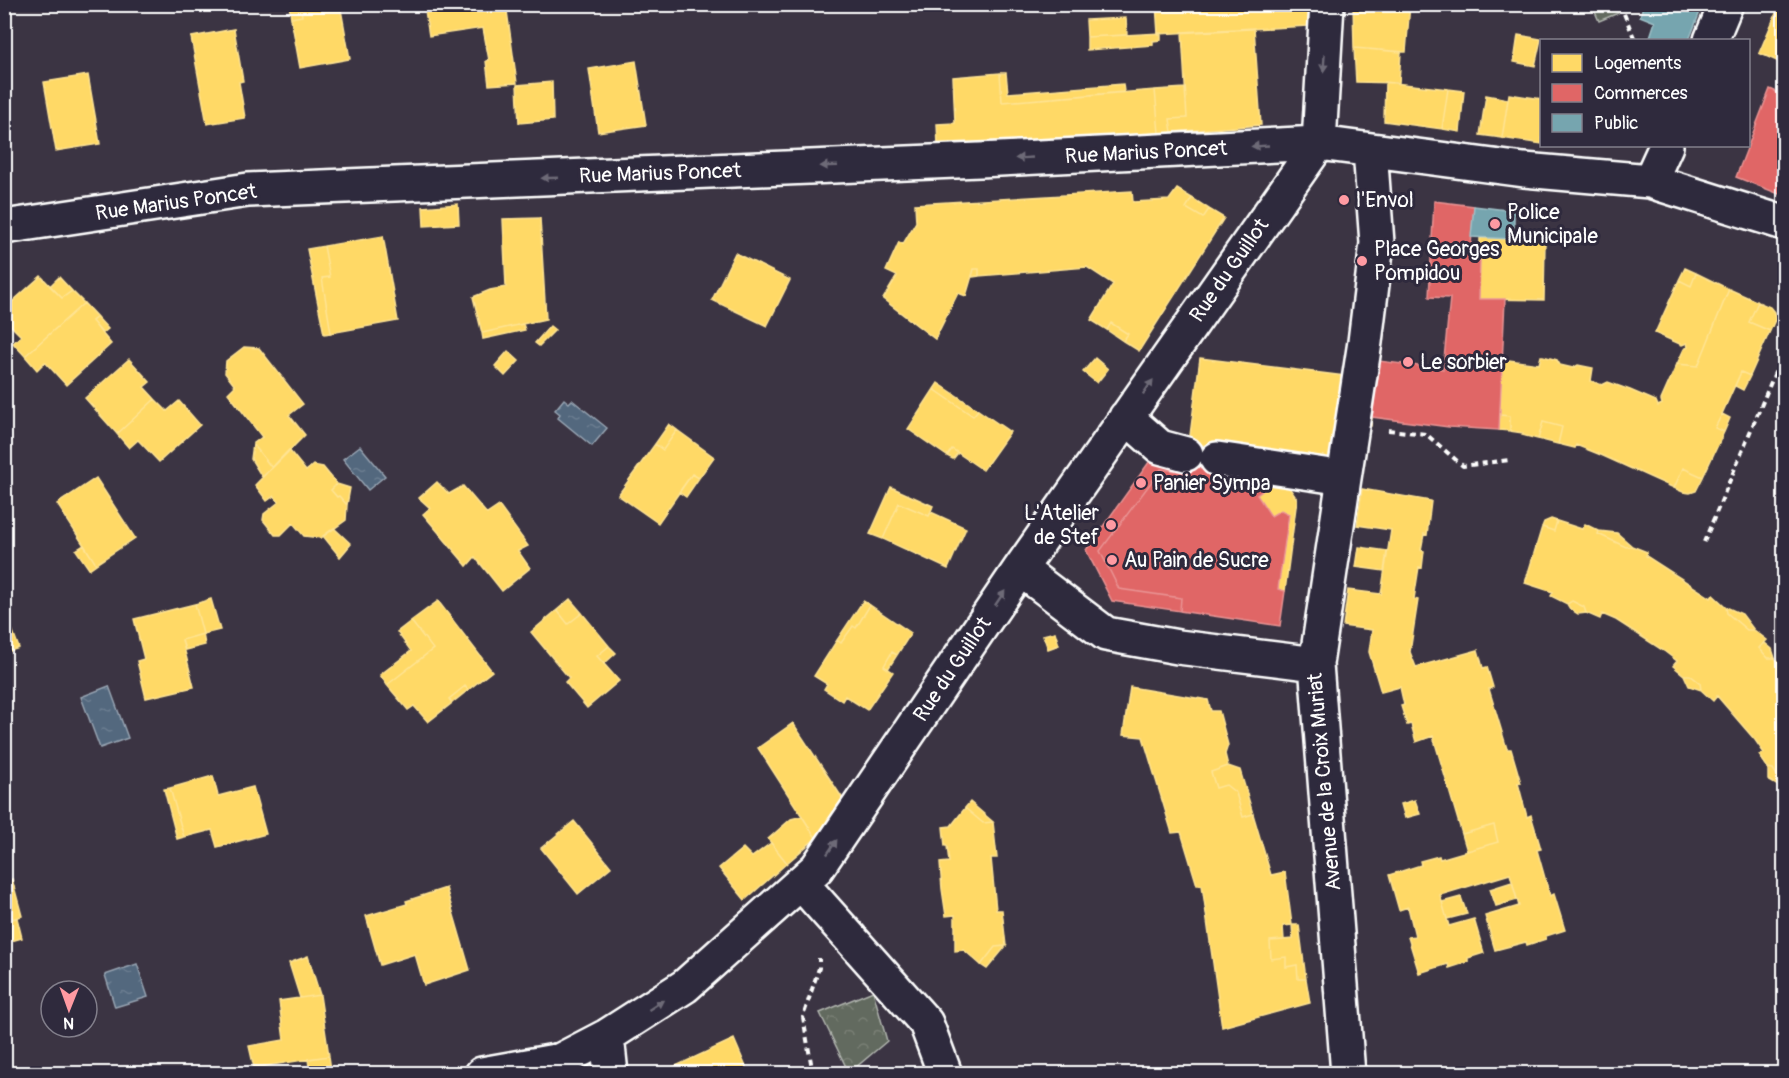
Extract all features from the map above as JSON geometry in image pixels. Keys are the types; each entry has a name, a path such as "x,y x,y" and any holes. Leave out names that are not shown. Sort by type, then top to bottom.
{"street":[{"path":"1319,142 1328,4"},
{"path":"1711,39 1726,4"},
{"name":"Rue Marius Poncet","path":"4,227 248,190 980,160 1319,142 1524,170 1650,181 1785,223"},
{"name":"Rue du Guillot","path":"482,1074 561,1060 607,1036 685,986 818,868 1020,569 1319,142"},
{"path":"1650,181 1666,147"},
{"path":"1316,664 1365,342 1377,243 1371,150"},
{"path":"1126,417 1160,447 1201,457 1344,478"},
{"name":"Avenue de la Croix Muriat","path":"1020,569 1106,634 1178,647 1316,664 1348,1074"},
{"path":"801,883 926,1023 945,1074"},
{"path":"607,1036 611,1074"}],"path":[{"path":"1620,4 1635,39"},
{"path":"1704,543 1785,351"},
{"path":"1352,426 1426,434 1463,466 1509,460"},
{"path":"813,1074 803,1017 819,968 819,957"}],"green space":[{"path":"1592,5 1614,5 1618,13 1599,21"},
{"path":"873,991 887,1041 849,1073 820,1013"}],"water":[{"path":"564,399 569,403 572,400 607,428 592,446 558,418 560,414 555,410"},
{"path":"360,446 385,476 368,490 343,459"},
{"path":"109,686 128,738 100,748 81,697"},
{"path":"137,964 148,997 115,1007 105,975"}],"building: Logements":[{"path":"289,4 300,4 302,16 291,18"},
{"path":"300,4 340,4 350,59 300,68 291,18 302,16"},
{"path":"424,4 506,4 517,83 489,85 486,61 489,60 483,28 429,36"},
{"path":"1156,4 1311,4 1308,26 1158,34"},
{"path":"1353,4 1410,4 1406,52 1354,48"},
{"path":"1780,4 1784,4 1784,64 1759,53"},
{"path":"1126,18 1127,35 1087,37 1086,20"},
{"path":"1254,28 1261,125 1172,132 1170,119 1187,118 1182,32"},
{"path":"234,29 243,81 239,82 245,118 207,124 191,37"},
{"path":"1161,33 1161,40 1153,41 1153,45 1087,50 1087,37"},
{"path":"1518,35 1541,39 1535,66 1514,62"},
{"path":"1354,48 1401,52 1399,83 1356,82"},
{"path":"636,61 646,125 598,132 589,69"},
{"path":"1000,73 1006,73 1008,93 1123,84 1124,92 1002,102"},
{"path":"1000,73 1002,102 1155,90 1159,133 938,146 937,124 955,123 953,77"},
{"path":"88,75 100,144 56,151 44,82"},
{"path":"552,82 553,120 519,123 517,85"},
{"path":"1385,82 1448,89 1442,129 1384,121"},
{"path":"1185,88 1187,118 1170,119 1172,132 1159,133 1155,90"},
{"path":"1448,89 1464,91 1460,132 1442,129"},
{"path":"1509,94 1540,99 1540,144 1502,138"},
{"path":"1486,95 1508,99 1502,138 1480,135"},
{"path":"1177,189 1192,198 1186,208 1203,218 1209,209 1224,218 1139,351 1123,341 1128,334 1111,323 1107,330 1091,320 1113,284 1087,267 979,276 979,269 974,269 966,296 958,293 935,339 883,299 897,276 886,271 899,242 903,244 916,222 915,204 1132,191 1133,202 1169,200"},
{"path":"1192,198 1209,209 1203,218 1186,208"},
{"path":"458,204 459,224 424,226 423,207"},
{"path":"540,218 546,319 482,333 473,297 506,287 503,219"},
{"path":"383,236 398,321 331,333 322,278 330,277 324,246"},
{"path":"1480,238 1545,241 1544,300 1479,299"},
{"path":"324,246 330,277 322,278 331,333 324,334 307,249"},
{"path":"735,253 790,280 767,326 712,300"},
{"path":"1685,268 1696,273 1691,286 1679,280"},
{"path":"974,269 979,269 979,276 972,277"},
{"path":"1696,273 1729,289 1698,366 1677,364 1684,349 1688,347 1687,343 1682,345 1655,333 1679,280 1691,286"},
{"path":"41,276 62,298 72,291 84,303 25,356 13,343 21,336 4,319 4,309"},
{"path":"59,277 72,291 62,298 50,286"},
{"path":"1729,289 1758,302 1749,322 1770,331 1750,376 1741,372 1715,428 1724,432 1703,477 1683,468 1674,488 1576,445 1575,448 1558,444 1562,427 1543,422 1538,439 1510,431 1510,416 1500,415 1502,359 1539,364 1541,356 1557,360 1560,365 1573,368 1578,365 1593,368 1591,381 1602,385 1608,382 1656,401 1658,406 1662,404 1661,400 1677,364 1698,366"},
{"path":"1758,302 1770,307 1774,312 1775,320 1770,331 1749,322"},
{"path":"84,303 97,317 92,321 111,344 66,385 45,362 37,370 25,356"},
{"path":"97,317 108,329 102,334 92,321"},
{"path":"1111,323 1128,334 1123,341 1107,330"},
{"path":"523,324 525,330 483,339 482,333"},
{"path":"550,326 555,330 539,346 535,343"},
{"path":"244,347 259,348 303,404 289,415 305,435 272,468 253,444 262,437 228,393 235,386 225,373 226,361"},
{"path":"508,351 519,361 505,376 495,366"},
{"path":"1095,358 1108,369 1097,383 1083,372"},
{"path":"1200,358 1377,380 1371,426 1362,425 1345,466 1189,443"},
{"path":"129,359 150,382 144,387 155,399 117,434 85,398"},
{"path":"1741,372 1750,376 1743,390 1735,386"},
{"path":"938,383 978,410 973,416 934,389"},
{"path":"934,389 973,416 978,410 1010,432 983,470 952,449 947,456 908,429"},
{"path":"155,399 167,411 179,401 200,425 159,462 138,440 129,448 117,434"},
{"path":"1722,414 1730,418 1724,432 1715,428"},
{"path":"1500,415 1510,416 1510,431 1499,430"},
{"path":"1543,422 1562,427 1558,444 1538,439"},
{"path":"669,424 677,430 663,450 655,444"},
{"path":"677,430 714,457 699,478 692,474 658,523 618,495 655,444 663,450"},
{"path":"253,444 272,468 262,477 251,459"},
{"path":"952,449 958,453 953,459 947,456"},
{"path":"289,450 306,471 313,465 323,467 337,484 331,490 347,505 346,520 321,538 304,536 293,523 281,535 275,535 263,520 264,514 279,502 274,496 267,501 255,485"},
{"path":"1683,468 1703,477 1696,491 1690,493 1674,488"},
{"path":"692,474 699,478 686,497 679,492"},
{"path":"1281,476 1297,499 1285,591 1278,589 1289,514 1281,510 1271,516 1257,495 1266,488 1264,480"},
{"path":"96,478 135,538 96,564 57,504"},
{"path":"437,482 449,494 463,486 487,514 499,506 528,546 518,551 530,568 502,591 475,557 467,566 423,514 430,508 419,498"},
{"path":"337,484 350,488 347,505 331,490"},
{"path":"891,487 933,506 929,516 899,503 883,539 870,534"},
{"path":"1362,489 1431,501 1427,535 1424,534 1421,550 1424,551 1422,568 1419,567 1414,599 1418,600 1410,652 1416,667 1478,650 1483,668 1487,667 1493,687 1489,689 1507,749 1511,749 1521,783 1518,783 1527,817 1531,815 1541,849 1537,850 1550,896 1554,894 1565,930 1527,945 1526,942 1495,950 1485,916 1519,906 1510,874 1440,895 1449,926 1474,919 1484,953 1468,958 1468,962 1449,968 1448,964 1419,973 1408,937 1415,936 1408,907 1399,910 1389,875 1421,865 1420,861 1439,856 1440,859 1498,842 1494,825 1462,834 1433,736 1416,742 1411,724 1407,725 1401,706 1404,705 1400,687 1381,692 1369,652 1372,630 1343,626 1348,590 1381,594 1391,530 1357,525"},
{"path":"899,503 929,516 931,512 966,528 948,569 883,539"},
{"path":"1551,519 1557,521 1554,531 1542,527 1544,522"},
{"path":"1557,521 1582,529 1585,524 1599,531 1598,534 1626,547 1632,546 1647,552 1646,556 1711,598 1713,595 1726,607 1727,613 1747,630 1754,630 1767,640 1759,648 1768,658 1775,658 1784,668 1784,794 1780,787 1780,780 1773,769 1768,768 1759,755 1764,753 1755,740 1717,696 1713,701 1701,690 1700,683 1673,666 1677,661 1616,620 1602,614 1600,619 1586,613 1584,607 1572,601 1567,604 1551,596 1553,592 1525,583 1542,527 1554,531"},
{"path":"334,528 351,544 340,557 323,536"},
{"path":"1599,531 1617,533 1632,546 1626,547 1598,534"},
{"path":"84,545 96,564 89,569 76,550"},
{"path":"1359,547 1387,551 1384,571 1356,567"},
{"path":"211,599 220,630 203,634 195,604"},
{"path":"570,599 582,613 568,624 557,610"},
{"path":"438,601 492,671 468,690 465,686 449,699 452,703 428,722 414,706 408,710 387,685 433,649 411,621"},
{"path":"863,601 870,605 856,628 853,626 841,643 837,640"},
{"path":"1572,601 1584,607 1586,613 1578,614 1570,609 1567,604"},
{"path":"195,604 203,634 182,640 194,687 146,698 137,661 144,659 134,619"},
{"path":"870,605 911,633 897,655 892,652 884,666 893,672 867,710 845,696 842,701 824,689 827,684 814,676 837,640 841,643 853,626 856,628"},
{"path":"4,607 19,648 4,653"},
{"path":"1726,607 1742,614 1754,630 1747,630 1727,613"},
{"path":"557,610 568,624 582,613 609,646 597,656 619,681 587,708 565,682 569,678 531,632"},
{"path":"411,621 433,649 387,685 380,675 411,651 397,632"},
{"path":"1055,632 1059,645 1048,649 1043,635"},
{"path":"203,634 205,645 185,650 182,640"},
{"path":"1765,643 1772,649 1775,658 1768,658 1759,648"},
{"path":"609,646 616,653 604,664 597,656"},
{"path":"892,652 897,655 888,669 884,666"},
{"path":"1684,675 1690,675 1700,683 1701,690 1689,686"},
{"path":"465,686 468,690 452,703 449,699"},
{"path":"1130,687 1208,700 1211,711 1219,711 1228,745 1225,754 1228,766 1211,772 1216,788 1226,785 1236,793 1243,817 1253,814 1271,875 1285,872 1292,925 1283,926 1284,940 1270,941 1271,959 1286,957 1286,967 1297,965 1298,979 1306,979 1310,1003 1222,1027 1202,885 1197,885 1181,832 1172,833 1143,737 1123,735"},
{"path":"793,723 847,805 816,838 758,748"},
{"path":"1228,766 1240,770 1253,814 1243,817 1236,793 1226,785 1216,788 1211,772"},
{"path":"1768,768 1773,769 1780,780 1780,787 1768,780"},
{"path":"213,776 218,796 253,787 266,834 217,847 212,830 184,837 170,788"},
{"path":"170,788 184,837 177,839 164,789"},
{"path":"1415,800 1420,814 1405,818 1401,804"},
{"path":"970,802 993,822 983,823 965,808"},
{"path":"965,808 983,823 993,822 997,858 991,858 996,910 1002,910 1006,946 995,947 981,965 964,950 955,951 955,915 946,916 942,889 940,863 949,862 943,827 951,826"},
{"path":"802,816 816,838 787,863 768,839 791,819"},
{"path":"574,821 611,867 578,894 541,848"},
{"path":"1494,825 1498,842 1467,851 1462,834"},
{"path":"771,843 787,863 745,900 719,868 743,848 752,857"},
{"path":"4,847 9,863 4,864"},
{"path":"4,870 7,881 12,879 22,916 4,921"},
{"path":"1512,882 1517,900 1496,906 1490,889"},
{"path":"446,888 470,970 424,985 415,954 380,965 366,916 407,904 406,901"},
{"path":"1461,897 1467,914 1447,919 1442,902"},
{"path":"17,918 22,938 4,943 4,921"},
{"path":"1292,925 1299,925 1306,979 1298,979 1297,965 1286,967 1286,957 1271,959 1270,941 1293,939"},
{"path":"1006,946 987,969 981,965 995,947"},
{"path":"308,956 320,995 300,998 289,963"},
{"path":"320,995 329,1056 254,1068 249,1046 284,1040 279,1001"},
{"path":"734,1039 749,1074 669,1074 667,1070"},
{"path":"4,1050 10,1074 4,1074"},
{"path":"329,1056 331,1070 310,1074 308,1059"},
{"path":"1141,1068 1142,1074 1114,1074 1114,1072"}],"building: Commerces":[{"path":"1770,89 1784,95 1784,196 1736,177 1748,147 1750,147 1750,141"},
{"path":"1434,201 1474,206 1470,259 1480,260 1479,299 1505,299 1499,430 1449,427 1372,417 1379,361 1443,369 1450,298 1429,297"},
{"path":"1152,458 1184,462 1183,472 1161,469 1100,551 1119,589 1181,598 1180,611 1112,601 1086,550"},
{"path":"1184,462 1264,480 1266,488 1257,495 1271,516 1281,510 1289,514 1278,589 1285,591 1280,626 1180,611 1181,598 1119,589 1100,551 1161,469 1183,472"}],"building: Public":[{"path":"1640,4 1703,4 1689,39 1650,37 1655,22 1640,16 1643,6"},
{"path":"1474,206 1514,211 1514,239 1471,237"}],"place":[{"name":"l'Envol","path":"1344,200"},
{"name":"Police Municipale","path":"1495,224"},
{"name":"Place Georges Pompidou","path":"1362,261"},
{"name":"Le sorbier","path":"1408,362"},
{"name":"Panier Sympa","path":"1141,483"},
{"name":"L'Atelier de Stef","path":"1111,525"},
{"name":"Au Pain de Sucre","path":"1112,560"}]}
